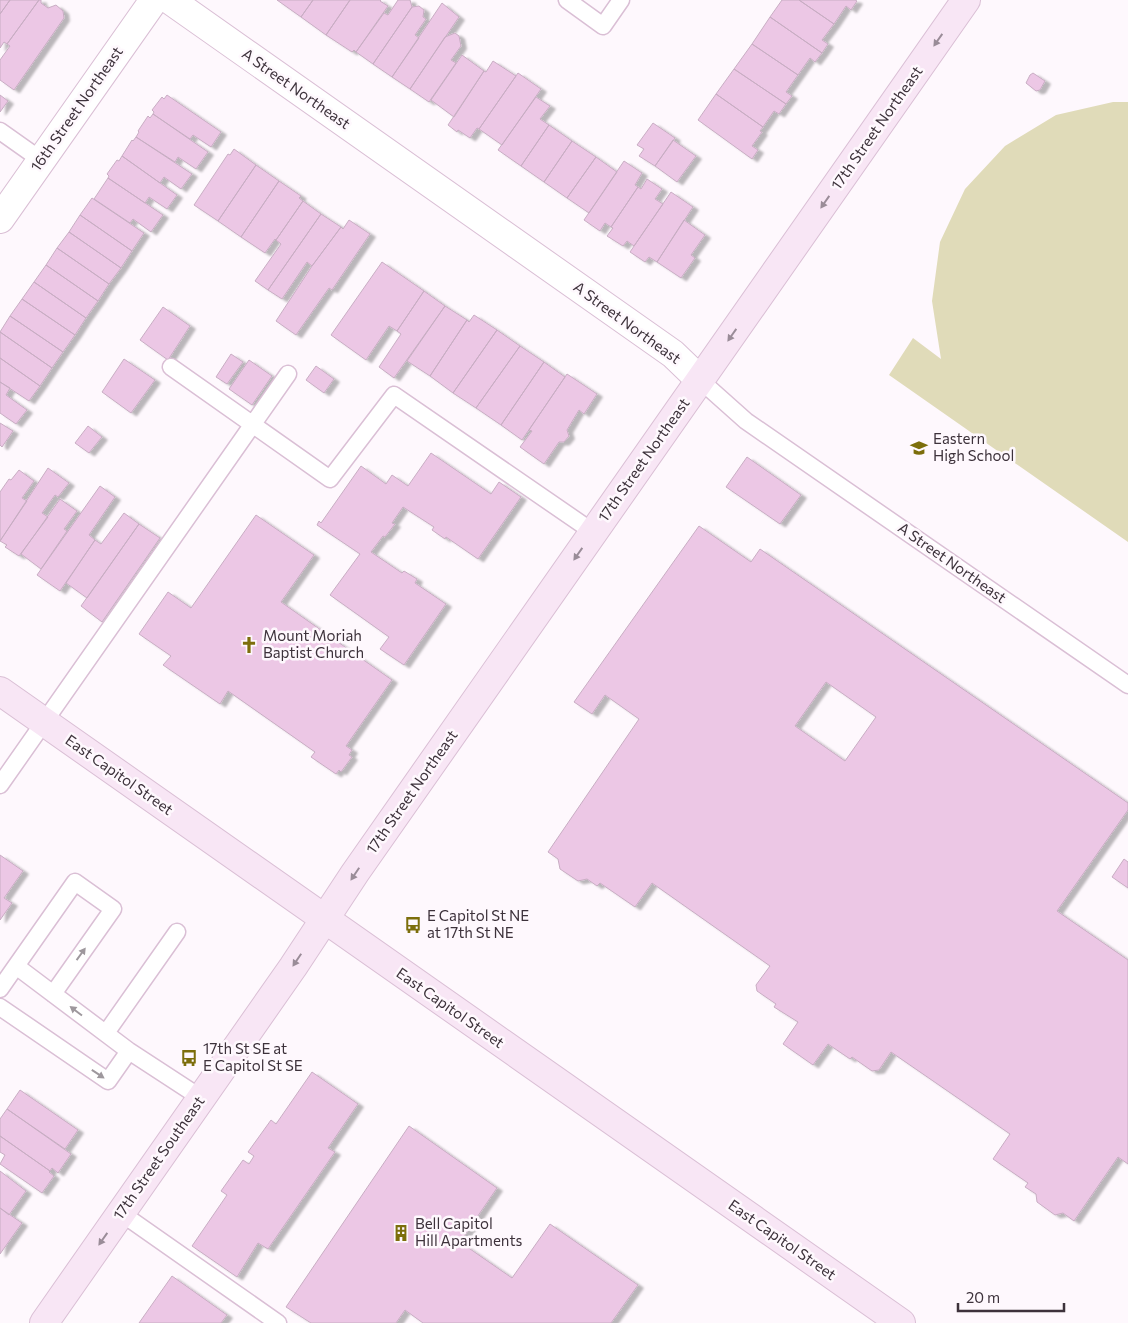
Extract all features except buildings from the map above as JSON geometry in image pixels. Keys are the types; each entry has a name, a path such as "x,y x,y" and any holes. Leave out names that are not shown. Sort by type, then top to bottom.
{"main road":[{"name":"17th Street Northeast","path":"324,920 966,0"},
{"name":"East Capitol Street","path":"0,691 901,1323"},
{"name":"17th Street Southeast","path":"44,1323 324,920"}],"street":[{"name":"16th Street Northeast","path":"0,219 154,0"},
{"name":"A Street Northeast","path":"170,0 673,354 700,380"}],"lane":[{"path":"567,0 603,26 621,0"},
{"path":"0,131 41,160"},
{"path":"171,367 330,479 394,395 593,532"},
{"path":"0,785 288,374"},
{"name":"A Street Northeast","path":"700,380 746,421 1128,685"},
{"path":"0,989 75,882 113,908 52,994"},
{"path":"106,1033 177,932"},
{"path":"16,966 129,1051 201,1098"},
{"path":"0,1007 108,1080 129,1051"},
{"path":"121,1213 261,1318 278,1323"}],"shaded area":[{"path":"1113,102 1128,102 1128,542 889,375 913,338 941,359 932,301 940,242 965,189 1005,146 1056,115"}],"place":[{"name":"Eastern High School","path":"919,448"},
{"name":"Mount Moriah Baptist Church","path":"249,645"},
{"name":"E Capitol St NE at 17th St NE","path":"413,925"},
{"name":"17th St SE at E Capitol St SE","path":"189,1058"},
{"name":"Bell Capitol Hill Apartments","path":"401,1233"}]}
